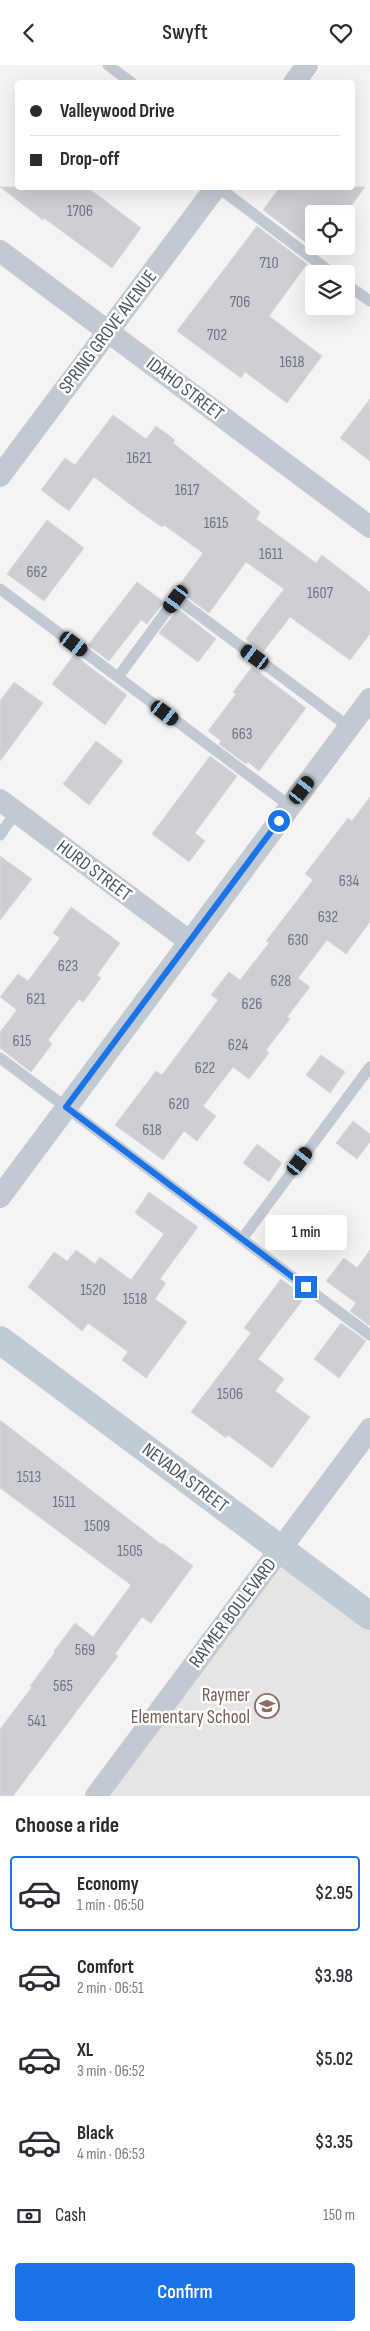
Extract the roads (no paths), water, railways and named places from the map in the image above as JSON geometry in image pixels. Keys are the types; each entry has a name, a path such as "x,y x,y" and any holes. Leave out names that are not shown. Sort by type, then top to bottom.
{"street":[{"path":"296,80 307,65"},
{"name":"SPRING GROVE AVENUE","path":"0,476 215,190"},
{"name":"IDAHO STREET","path":"0,251 370,527"},
{"path":"0,1197 370,699"},
{"name":"HURD STREET","path":"8,806 189,941"},
{"name":"NEVADA STREET","path":"0,1340 370,1616"},
{"name":"RAYMER BOULEVARD","path":"96,1796 370,1429"}],"lane":[{"path":"108,65 128,80"},
{"path":"221,190 321,265"},
{"path":"355,290 370,301"},
{"path":"0,589 290,806"},
{"path":"118,677 176,599 349,727"},
{"path":"0,835 8,806"},
{"path":"0,1058 370,1335"},
{"path":"242,1239 370,1067"}],"place":[{"name":"Raymer Elementary School","path":"267,1706"}]}
